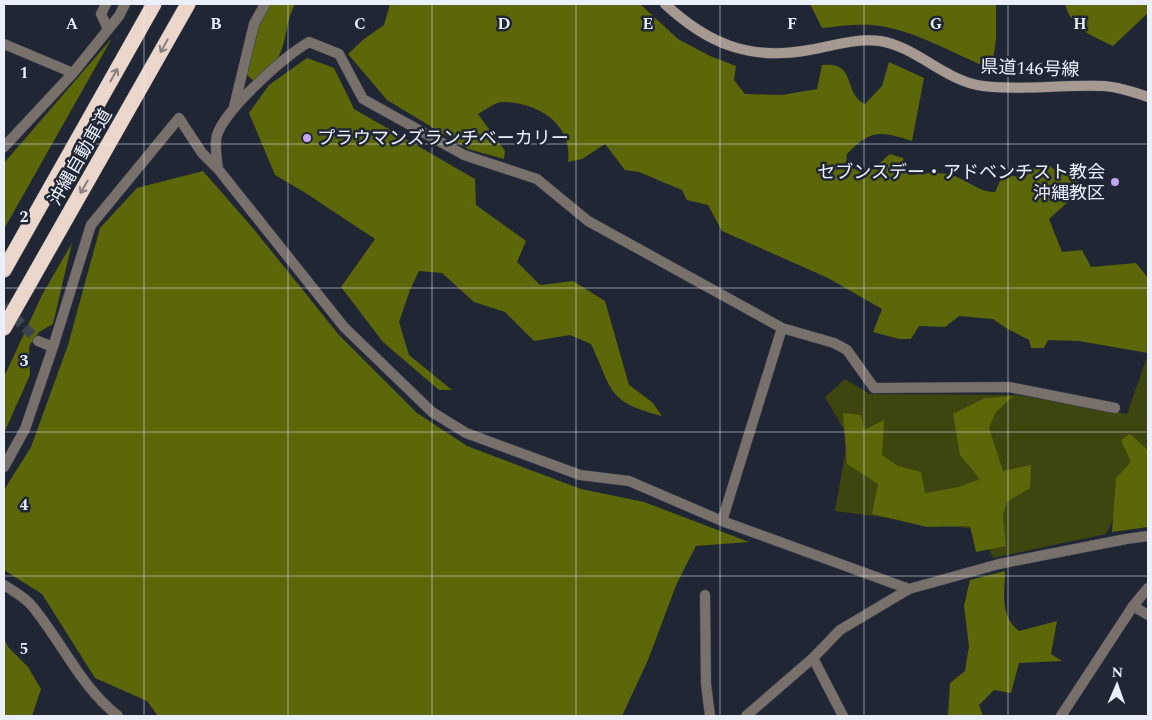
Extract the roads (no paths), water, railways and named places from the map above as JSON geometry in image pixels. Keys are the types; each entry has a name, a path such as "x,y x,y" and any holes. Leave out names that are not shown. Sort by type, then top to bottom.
{"highway":[{"name":"沖縄自動車道","path":"4,270 154,4"},
{"name":"沖縄自動車道","path":"4,328 188,4"}],"main road":[{"name":"県道146号線","path":"665,4 692,27 717,42 739,50 785,53 859,40 880,41 900,47 960,78 982,86 1106,86 1148,97"}],"street":[{"path":"106,4 102,14 108,29"},
{"path":"4,147 73,72 108,29 125,4"},
{"path":"218,169 217,136 233,108 254,24 265,4"},
{"path":"233,108 295,50 309,42 339,54 363,99 464,155 537,179 588,221 782,328 834,343 847,350 874,388 1008,387 1115,408"},
{"path":"4,44 73,72"},
{"path":"4,467 25,429 91,225 179,118 202,153 218,169 344,327 432,412 484,441 580,475 629,481 722,522 909,589"},
{"path":"722,522 782,328"},
{"path":"38,341 53,347"},
{"path":"746,716 813,658 840,630 909,589 999,564 1126,538 1148,536"},
{"path":"4,585 31,604 86,685 100,702 118,716"},
{"path":"1061,716 1133,606 1148,588"},
{"path":"705,595 706,684 710,716"},
{"path":"1133,606 1148,615"},
{"path":"813,658 843,716"}],"tunnel":[{"path":"4,306 38,341"}],"place":[{"name":"プラウマンズランチベーカリー","path":"307,138"},
{"name":"セブンスデー・アドベンチスト教会 沖縄教区","path":"1115,182"}]}
